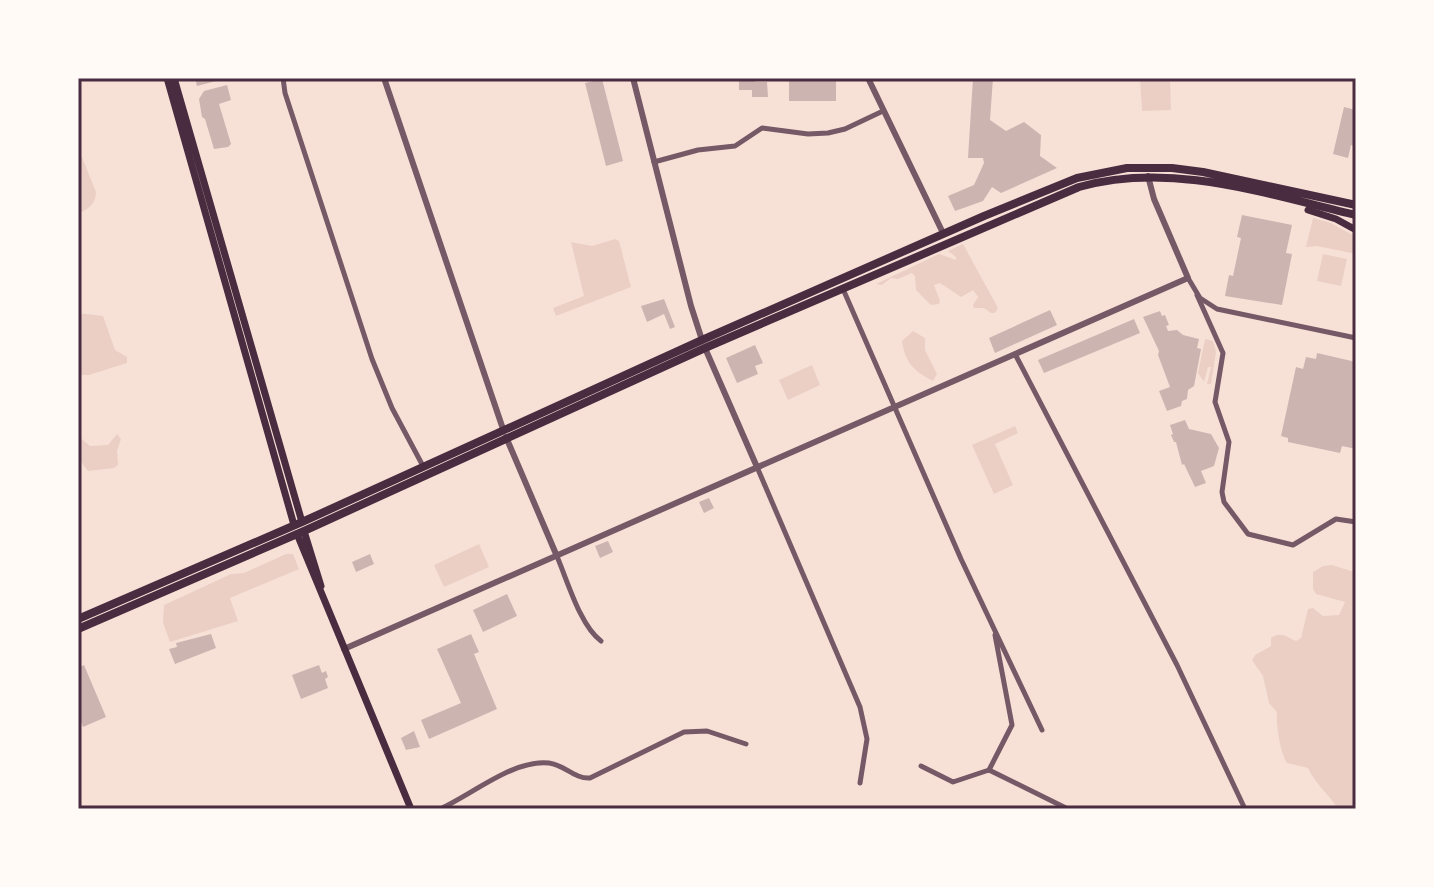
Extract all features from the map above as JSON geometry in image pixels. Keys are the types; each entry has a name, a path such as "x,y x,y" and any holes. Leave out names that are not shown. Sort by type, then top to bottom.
{"main road":[{"path":"167,78 299,528 344,649 411,809"},
{"path":"174,78 260,392"},
{"path":"704,344 842,288 1067,181 1115,169 1148,172 1355,209"},
{"path":"1148,172 1203,172 1355,209"},
{"path":"1201,181 1214,189 1308,210 1355,209"},
{"path":"1267,195 1336,219 1356,230"},
{"path":"78,629 504,433 946,238"},
{"path":"78,619 299,528 423,466 504,433"}],"street":[{"path":"283,78 372,359 392,408 423,466"},
{"path":"384,78 504,433 584,619 601,641"},
{"path":"633,78 691,306 704,344 860,707 867,739 860,783"},
{"path":"868,78 946,238"},
{"path":"654,162 698,150 735,146 762,128 808,134 838,131 883,111"},
{"path":"1148,172 1154,199 1211,324 1223,358 1216,408 1229,442 1223,497 1235,520 1248,534 1293,545 1336,519 1356,522"},
{"path":"344,649 1188,278"},
{"path":"842,288 995,632 1042,730"},
{"path":"1197,295 1210,306 1222,310 1356,338"},
{"path":"1211,324 1213,315 1222,310"},
{"path":"1015,354 1177,665 1245,809"},
{"path":"921,766 953,782 989,770 1012,725 995,632"},
{"path":"440,809 523,765 554,764 584,779 684,732 707,731 746,744"},
{"path":"989,770 1068,809"}],"shaded area":[{"path":"1140,78 1170,78 1171,110 1142,111"},
{"path":"78,147 96,192 91,206 78,214"},
{"path":"1313,218 1331,223 1356,237 1356,254 1317,246 1306,247"},
{"path":"615,239 619,241 631,287 556,316 553,308 584,296 571,242 592,246"},
{"path":"963,244 998,308 995,313 974,308 978,297 973,290 961,297 940,283 934,285 939,304 931,305 916,290 912,273 898,279 891,278 882,285 876,284 939,254 956,260 948,251"},
{"path":"1323,254 1347,259 1341,286 1317,281"},
{"path":"78,313 103,316 115,350 127,357 127,363 89,375 78,375"},
{"path":"913,331 925,338 925,350 937,374 933,381 908,361 902,341"},
{"path":"1205,339 1213,341 1216,352 1211,384 1207,384 1211,367 1208,367 1204,382 1198,373"},
{"path":"812,365 820,385 788,400 779,380"},
{"path":"1015,426 1018,433 995,444 1013,485 994,494 972,445"},
{"path":"117,434 121,439 117,451 118,465 88,471 78,458 78,436 90,446 108,445"},
{"path":"479,544 489,567 444,587 434,565"},
{"path":"286,554 293,554 299,569 230,598 238,621 170,642 163,623 164,605 231,574 244,573"},
{"path":"1332,565 1356,570 1356,809 1338,809 1308,768 1287,763 1279,738 1277,712 1269,703 1263,676 1252,660 1271,646 1271,638 1275,636 1284,635 1296,641 1301,638 1308,609 1313,608 1323,616 1339,615 1345,602 1316,594 1313,589 1313,572"}],"building":[{"path":"195,78 216,78 216,81 197,86"},
{"path":"739,78 767,82 768,97 752,97 752,90 739,90"},
{"path":"789,78 836,78 836,101 789,101"},
{"path":"973,78 993,78 990,120 1006,131 1024,122 1041,135 1040,156 1057,168 1001,193 992,187 983,201 955,211 948,196 974,185 984,163 983,158 968,158"},
{"path":"602,79 623,161 606,166 585,83"},
{"path":"227,85 231,100 219,104 231,144 214,149 199,99 204,91"},
{"path":"1344,107 1356,110 1356,146 1351,145 1348,158 1333,154"},
{"path":"1242,215 1292,225 1286,253 1292,254 1282,305 1225,296 1241,238 1237,237"},
{"path":"664,299 675,327 670,329 664,314 647,322 641,306"},
{"path":"1050,310 1057,325 995,353 989,338"},
{"path":"1160,311 1169,325 1166,326 1168,331 1177,330 1199,339 1197,348 1201,349 1194,386 1188,390 1187,399 1182,401 1181,406 1167,411 1159,391 1170,387 1159,351 1143,317"},
{"path":"1134,319 1140,333 1044,373 1038,360"},
{"path":"755,345 763,363 755,366 758,374 737,383 726,358"},
{"path":"1317,353 1356,362 1356,449 1342,446 1340,453 1288,442 1288,438 1281,436 1296,367 1303,369 1306,357 1316,359"},
{"path":"1185,420 1189,429 1211,434 1219,448 1214,466 1201,471 1206,483 1195,487 1182,465 1171,435 1170,425"},
{"path":"709,498 714,508 704,513 699,502"},
{"path":"608,541 613,552 600,558 595,546"},
{"path":"370,554 374,564 356,572 352,562"},
{"path":"507,594 517,616 483,632 473,610"},
{"path":"211,634 216,648 175,664 169,649 177,647 176,643"},
{"path":"471,634 479,652 474,654 497,709 429,739 421,720 461,703 437,649"},
{"path":"84,665 106,717 83,727 78,715 78,668"},
{"path":"319,665 322,673 326,671 328,688 301,699 292,675"},
{"path":"414,731 420,747 406,750 401,738"}]}
